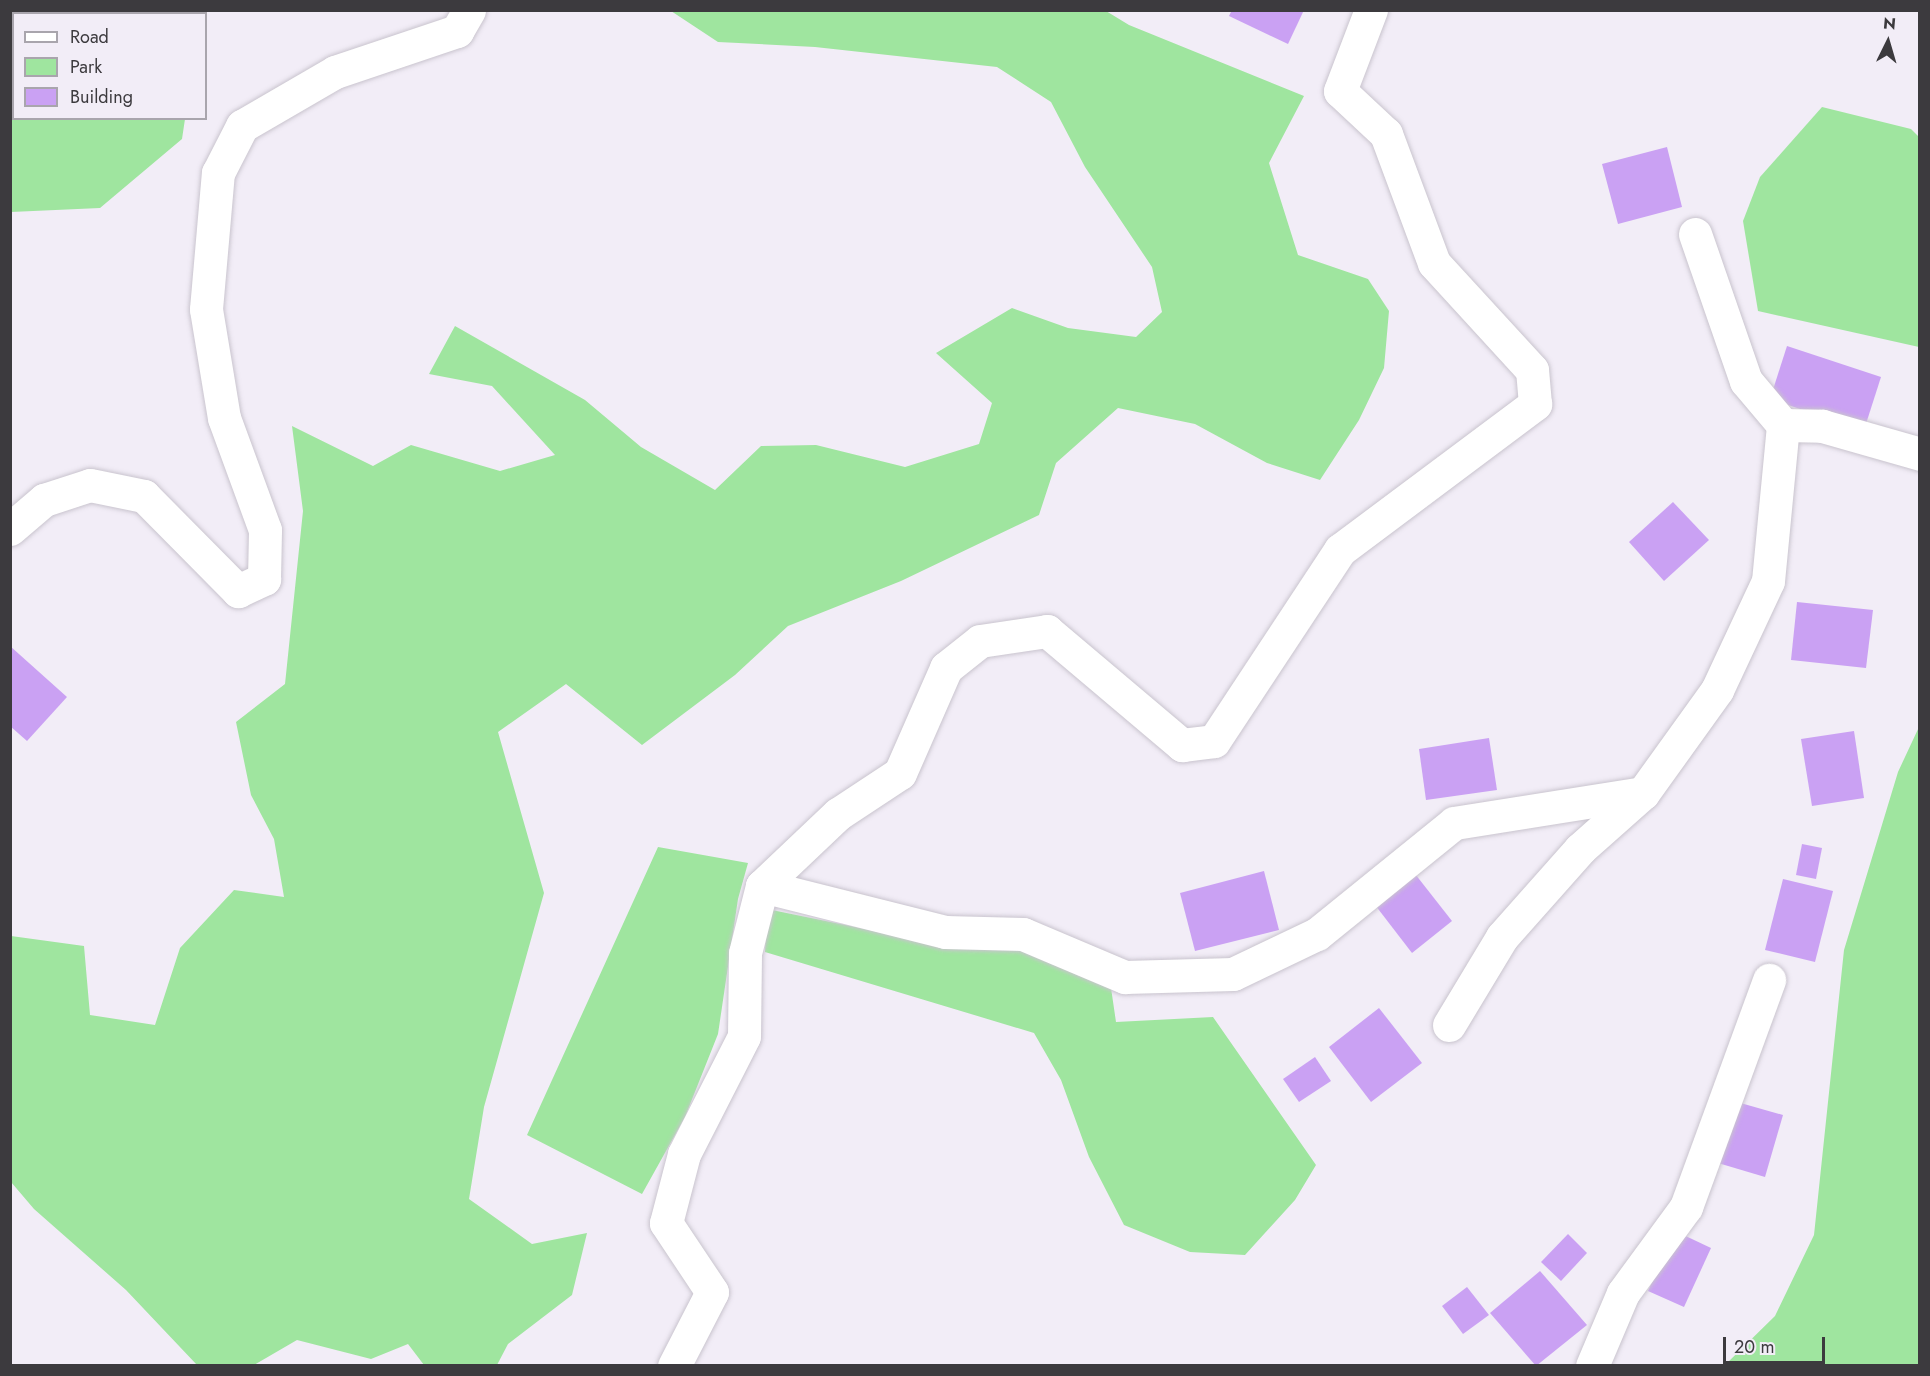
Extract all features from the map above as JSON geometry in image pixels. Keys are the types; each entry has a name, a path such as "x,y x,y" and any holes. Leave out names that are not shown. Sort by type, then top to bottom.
{"street":[{"path":"10,529 44,500 90,485 144,496 238,591 264,579 265,530 224,418 206,309 218,173 242,126 335,72 457,31 469,10"},
{"path":"674,1365 712,1292 666,1223 684,1154 744,1036 745,953 762,886 838,814 900,773 946,668 980,641 1047,631 1182,746 1214,741 1340,550 1535,404 1532,370 1434,263 1386,134 1340,92 1371,10"},
{"path":"1449,1025 1502,937 1580,849 1643,793 1717,690 1768,581 1783,425 1746,381 1695,234"},
{"path":"1783,425 1822,426 1920,454"},
{"path":"762,886 945,932 1023,934 1125,977 1233,975 1317,934 1454,823 1643,793"},
{"path":"1592,1365 1623,1293 1686,1207 1769,981"}],"green space":[{"path":"11,10 194,11 12,12 12,120 185,120 182,139 100,208 11,212"},
{"path":"671,11 1106,11 1129,25 1304,96 1269,163 1298,255 1368,279 1389,311 1384,368 1359,420 1320,480 1267,463 1195,424 1118,408 1056,463 1039,515 901,581 788,626 735,675 642,745 566,684 498,732 544,893 484,1107 469,1199 532,1244 587,1233 572,1295 508,1344 497,1365 424,1365 408,1344 371,1359 297,1340 254,1365 197,1365 126,1290 34,1209 11,1182 11,936 84,946 90,1015 155,1025 180,948 234,890 284,897 274,839 251,795 236,722 285,684 303,511 292,426 373,466 411,445 500,471 555,455 492,386 429,374 455,326 585,400 641,447 715,490 761,446 816,445 905,467 979,444 992,403 936,353 1012,308 1068,328 1136,337 1162,312 1152,267 1085,167 1051,102 997,67 815,47 718,42"},
{"path":"1822,107 1911,129 1919,137 1919,347 1758,311 1743,221 1760,177"},
{"path":"1919,727 1919,1365 1725,1365 1775,1316 1814,1235 1844,950 1898,772"},
{"path":"658,847 748,863 738,899 718,1034 685,1117 642,1194 527,1135"},
{"path":"767,909 953,947 1018,948 1110,981 1116,1022 1213,1017 1316,1165 1295,1200 1245,1255 1190,1252 1124,1225 1089,1157 1061,1080 1034,1033 765,952"}],"building":[{"path":"1232,10 1304,10 1288,44 1229,16"},
{"path":"1667,147 1682,207 1618,224 1602,164"},
{"path":"1787,346 1881,377 1864,430 1770,399"},
{"path":"1673,502 1709,540 1664,581 1629,542"},
{"path":"1797,602 1873,610 1866,668 1791,660"},
{"path":"10,646 67,697 27,741 10,726"},
{"path":"1854,731 1864,798 1812,806 1801,739"},
{"path":"1489,738 1497,790 1426,800 1419,749"},
{"path":"1802,844 1822,848 1816,879 1796,875"},
{"path":"1412,870 1452,921 1412,953 1372,901"},
{"path":"1264,871 1279,930 1195,951 1180,893"},
{"path":"1783,879 1833,891 1815,962 1765,950"},
{"path":"1379,1008 1422,1063 1371,1102 1329,1047"},
{"path":"1315,1057 1331,1081 1299,1102 1283,1079"},
{"path":"1737,1102 1783,1115 1765,1177 1718,1163"},
{"path":"1675,1231 1711,1248 1684,1307 1648,1291"},
{"path":"1568,1234 1587,1253 1561,1281 1541,1262"},
{"path":"1540,1271 1587,1325 1536,1366 1490,1313"},
{"path":"1467,1287 1489,1315 1463,1334 1442,1306"}]}
